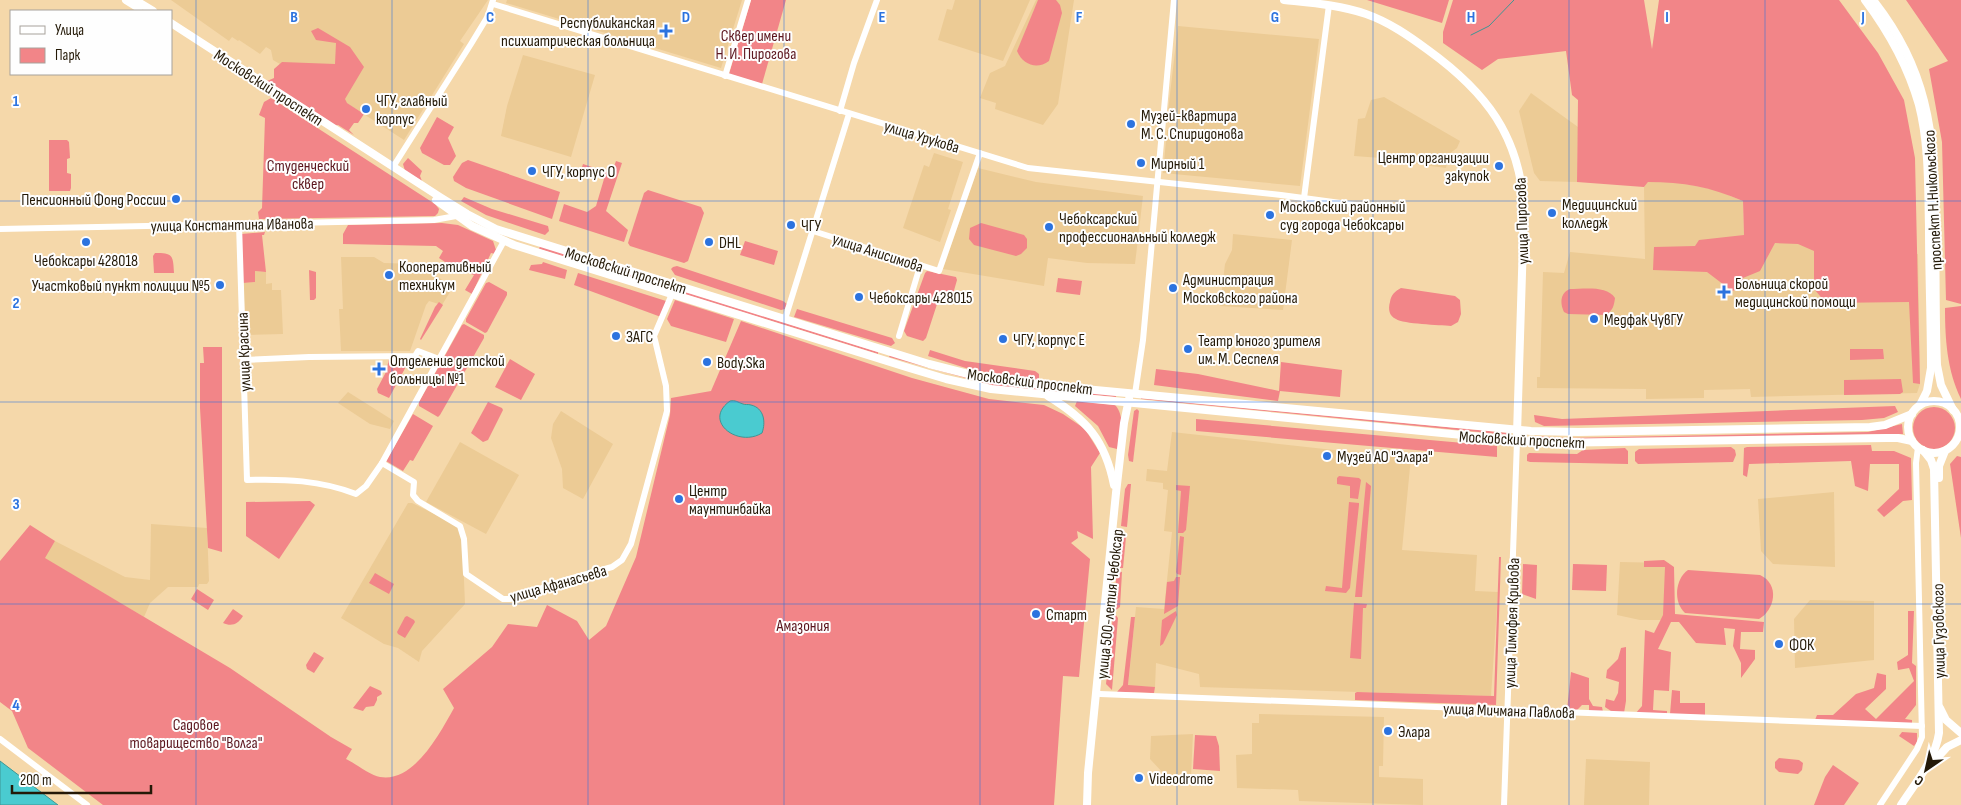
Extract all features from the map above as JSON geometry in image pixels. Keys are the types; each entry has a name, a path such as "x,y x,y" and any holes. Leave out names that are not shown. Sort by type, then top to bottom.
{"main road":[{"path":"126,0 141,10"},
{"path":"135,0 151,10"},
{"name":"улица Пирогова","path":"1284,0 1340,4 1404,30 1464,75 1500,117 1517,155 1524,186 1526,209 1519,431 1517,441"},
{"name":"проспект Н.Никольского","path":"1865,0 1880,20 1898,50 1910,76 1919,106 1924,134 1928,174 1931,368 1927,390 1920,405"},
{"name":"проспект Н.Никольского","path":"1873,0 1889,22 1909,59 1922,93 1928,117 1935,199 1937,365 1943,390 1957,415"},
{"name":"Московский проспект","path":"172,24 393,167 458,213"},
{"name":"Московский проспект","path":"172,31 430,196 458,213 536,252 971,385 1046,395 1517,441 1576,444 1898,438 1918,446"},
{"name":"Московский проспект","path":"506,237 539,243 884,350 976,376 1042,385 1519,431 1578,432 1870,427 1885,425 1912,414"},
{"path":"536,252 535,247 539,243"},
{"path":"881,359 884,350"},
{"path":"1130,403 1133,394"},
{"path":"1046,395 1084,421 1098,438 1110,467 1116,493"},
{"path":"1953,446 1960,428 1957,415 1938,402 1929,401 1920,405 1912,414 1908,426 1918,446 1933,453 1945,451 1961,444"},
{"name":"улица 500-летия Чебоксар","path":"1090,773 1116,493 1130,403"},
{"name":"улица 500-летия Чебоксар","path":"1106,611 1130,403"},
{"name":"улица Гузовского","path":"1918,446 1931,460 1934,469 1941,706"},
{"name":"улица Гузовского","path":"1906,805 1932,757 1941,732 1939,469 1945,451"},
{"path":"1941,706 1943,715 1960,731"},
{"path":"1941,706 1960,731"},
{"name":"улица Гузовского","path":"1901,805 1937,758 1943,715"},
{"path":"1941,732 1960,731"},
{"path":"1937,758 1947,747 1961,740"},
{"path":"1088,805 1090,773"},
{"path":"1090,773 1093,805"}],"street":[{"path":"725,76 748,0"},
{"path":"840,111 854,63 877,0"},
{"path":"1133,394 1141,342 1167,57 1170,0"},
{"path":"1169,32 1174,0"},
{"path":"393,167 471,44 493,2"},
{"name":"улица Урукова","path":"493,2 725,76 1038,170 1364,206"},
{"path":"1304,198 1329,2"},
{"path":"785,319 850,114"},
{"name":"улица Анисимова","path":"813,230 939,272 980,154"},
{"name":"улица Константина Иванова","path":"0,228 434,220 458,213"},
{"name":"улица Красина","path":"238,224 247,480 294,479 311,481 356,494 366,486 382,463"},
{"path":"382,463 506,237"},
{"path":"899,336 920,266"},
{"name":"улица Афанасьева","path":"382,463 414,482 414,495 418,501 460,526 464,533 466,574 503,599 510,599 562,581 612,567 622,560 631,544 667,411 666,386 654,336 672,294"},
{"path":"244,360 415,356 418,351 439,359"},
{"name":"улица Тимофея Кривова","path":"1504,805 1517,441"},
{"path":"1880,805 1920,745 1922,736 1916,463 1918,446"},
{"name":"улица Мичмана Павлова","path":"1098,695 1922,726"},
{"path":"0,739 87,805"}],"shaded area":[{"path":"171,0 488,0 460,41 464,44 404,140 345,102 273,60 271,50 266,47 260,54 232,37 229,41"},
{"name":"Республиканская психиатрическая больница","path":"507,0 742,0 721,68 506,3"},
{"path":"955,0 1030,0 1003,61 938,40 947,9 952,10"},
{"path":"1036,0 1074,0 1058,104 1043,125 995,109 996,103 980,98 990,73 1005,66"},
{"path":"1178,26 1319,39 1300,186 1163,173 1167,130 1176,131 1177,113 1168,111"},
{"path":"523,55 595,75 571,157 501,136 507,106"},
{"path":"1531,93 1578,127 1577,182 1540,181 1534,173 1519,111"},
{"path":"1384,97 1460,141 1457,148 1449,154 1446,168 1381,158 1354,156 1358,119 1365,118 1371,100"},
{"path":"934,153 963,162 948,209 951,210 940,242 903,228 924,165 929,167"},
{"name":"Чебоксарский профессиональный колледж","path":"978,168 1036,182 1143,196 1135,264 1087,263 1048,258 1044,286 943,269"},
{"path":"1648,182 1676,182 1716,190 1743,201 1744,234 1918,254 1920,384 1917,393 1751,397 1750,389 1704,390 1704,398 1646,399 1646,389 1537,388 1537,377 1540,377 1543,272 1564,273 1570,252 1645,259 1644,187"},
{"path":"1233,234 1292,240 1283,310 1220,306 1225,264 1232,250"},
{"path":"341,257 374,257 384,263 418,264 453,287 442,305 429,301 426,305 410,351 341,351 339,309 343,309"},
{"path":"255,271 266,272 266,284 272,283 272,290 281,290 283,334 246,335 243,283 255,282"},
{"path":"348,392 394,421 390,429 370,424 338,403"},
{"path":"561,411 613,444 583,499 563,488 562,469 551,438 553,424"},
{"name":"Элара","path":"1172,432 1411,457 1402,550 1477,555 1475,591 1498,592 1491,696 1200,687 1199,674 1156,663 1155,687 1128,686 1136,607 1164,609 1172,532 1164,531 1168,490 1163,489 1163,483 1146,481 1147,469 1167,471"},
{"path":"460,442 519,475 486,534 426,502"},
{"path":"1834,492 1835,567 1773,564 1761,551 1758,499"},
{"path":"408,503 412,503 457,525 462,533 465,604 422,651 419,662 398,648 384,644 341,618"},
{"path":"151,524 207,528 209,581 207,584 199,584 198,587 168,587 150,603 144,617 44,558 55,541 125,577 150,580"},
{"path":"1620,562 1669,563 1668,620 1640,620 1617,615"},
{"path":"1810,600 1874,601 1874,660 1795,668 1794,619"},
{"path":"1259,714 1384,717 1383,766 1379,766 1379,777 1423,779 1423,805 1299,801 1298,790 1237,788 1236,755 1252,754 1252,723 1259,723"},
{"path":"1193,734 1191,776 1166,776 1150,759 1151,736"},
{"path":"1586,759 1650,762 1649,805 1584,805"}],"green space":[{"name":"Сквер имени Н. И. Пирогова","path":"751,0 786,0 762,84 729,74"},
{"path":"1038,0 1056,0 1060,5 1062,13 1049,61 1040,65 1031,65 1023,60 1017,51"},
{"path":"1367,0 1449,0 1442,23"},
{"path":"1453,0 1644,0 1652,49 1659,0 1839,0 1878,53 1904,100 1915,158 1920,384 1913,383 1909,302 1826,303 1814,289 1814,251 1798,244 1775,243 1760,271 1743,278 1742,288 1732,291 1707,272 1653,270 1654,247 1695,246 1699,240 1744,235 1743,201 1720,192 1685,184 1648,182 1644,187 1577,182 1578,100 1572,95 1566,51 1498,59 1482,70 1443,43 1443,32"},
{"path":"1906,0 1961,0 1961,304 1946,300 1942,142 1929,69 1948,61"},
{"path":"318,28 350,47 364,67 345,99 347,103 364,114 358,123 354,123 349,130 354,135 338,125 334,126 265,82 274,78 274,69 282,62 335,64 336,43 316,40 311,31"},
{"name":"Студенческий сквер","path":"271,98 435,204 439,209 438,213 435,216 259,219 258,212 262,208 265,118 259,115 264,102"},
{"path":"437,117 454,127 448,138 456,156 450,165 444,165 422,153 420,148"},
{"path":"49,140 67,140 69,142 70,158 67,159 67,173 71,174 70,191 49,191"},
{"path":"408,158 422,171 420,176 422,181 405,171 403,164"},
{"path":"468,160 560,192 552,219 466,188 454,181 453,177 462,163"},
{"path":"616,161 622,163 606,211 628,230 624,242 559,221 564,204 587,212 596,206 604,179 600,174 582,167 583,164 607,172 613,169"},
{"path":"648,190 701,207 704,213 688,261 684,263 630,246 628,243 644,193"},
{"path":"464,197 492,209 548,226 549,231 545,235 486,215 461,201"},
{"path":"442,223 458,225 493,241 496,250 495,254 491,253 472,294 465,290 474,275 471,274 473,271 461,263 457,270 439,258 443,251 436,246 343,244 343,234 348,225"},
{"path":"981,223 1024,235 1027,239 1027,248 1016,256 974,245 969,239 970,228"},
{"path":"265,232 262,235 266,272 255,271 255,282 243,283 241,234"},
{"path":"745,241 778,251 774,265 740,255"},
{"path":"540,246 878,352 878,354 539,249"},
{"path":"155,253 171,256 174,273 154,273 153,256"},
{"path":"543,262 567,270 565,279 529,270 531,265 542,264"},
{"path":"677,266 783,301 787,304 785,309 781,310 675,275 671,269"},
{"path":"309,270 316,272 316,298 314,300 310,300"},
{"path":"927,271 956,277 957,280 953,294 950,296 940,295 926,338 923,341 907,336 904,331"},
{"path":"578,273 666,301 661,317 574,285"},
{"path":"1058,278 1082,281 1080,295 1056,292"},
{"path":"489,282 507,292 507,295 485,333 466,322 466,319 486,283"},
{"path":"1401,288 1455,296 1460,300 1461,314 1458,322 1451,326 1431,325 1400,321 1394,318 1390,314 1389,305 1394,294"},
{"path":"1570,289 1601,289 1606,291 1615,298 1613,308 1606,315 1568,314 1564,312 1562,299 1564,293"},
{"path":"675,300 734,319 726,342 671,326 667,319"},
{"path":"439,302 443,305 421,340 435,307"},
{"path":"1961,306 1961,399 1956,388 1948,355 1945,308"},
{"path":"797,309 892,338 895,343 891,346 794,317"},
{"name":"Амазония","path":"741,321 912,378 989,399 1044,405 1063,414 1085,429 1100,453 1091,467 1093,539 1077,531 1078,538 1071,543 1090,559 1079,677 1063,676 1054,805 103,805 28,748 12,711 0,702 0,561 30,525 55,541 45,558 230,668 331,737 352,749 346,759 380,777 392,777 404,772 424,754 454,708 443,689 492,647 508,624 537,627 547,605 577,621 589,640 606,626 636,557 670,415 671,398 711,391"},
{"path":"464,324 484,335 484,338 438,417 419,406 419,402"},
{"path":"203,347 222,347 222,552 208,548 200,408 200,363 204,363"},
{"path":"1850,349 1883,349 1884,359 1850,360"},
{"path":"930,350 965,361 1035,371 1039,374 1039,380 972,370 928,356"},
{"path":"890,355 958,375 995,383 1116,395 1116,397 995,386 889,357"},
{"path":"408,358 409,361 389,398 378,393 377,389 386,372 389,359"},
{"path":"510,359 535,374 521,400 495,387"},
{"path":"1281,362 1342,370 1340,397 1280,391 1278,401 1154,385 1156,369 1198,374 1279,391"},
{"path":"1901,379 1903,392 1900,394 1844,395 1844,380"},
{"path":"1141,398 1510,433 1509,435"},
{"path":"1077,401 1115,405 1120,414 1122,426 1117,449 1109,447 1098,426 1075,406"},
{"path":"488,402 503,410 488,440 483,442 471,433"},
{"path":"1895,406 1898,412 1884,418 1862,420 1544,426 1535,422 1534,415 1562,419"},
{"path":"1938,407 1946,410 1952,416 1955,428 1952,440 1946,446 1930,449 1922,446 1916,440 1913,424 1916,416 1922,410"},
{"path":"1137,409 1139,411 1133,462 1129,461 1128,455 1134,411"},
{"path":"413,414 433,426 413,461 410,460 403,471 386,461"},
{"path":"1196,419 1497,446 1497,457 1196,431"},
{"path":"1902,424 1903,434 1534,439 1534,436 1565,438 1868,432"},
{"path":"1871,445 1872,451 1894,451 1911,458 1912,500 1903,501 1884,517 1877,510 1899,489 1899,464 1870,464 1868,491 1855,486 1851,461 1749,464 1747,477 1743,475 1744,448 1747,447"},
{"path":"1731,447 1735,450 1736,455 1733,462 1638,464 1635,461 1635,452 1639,449"},
{"path":"1625,448 1628,451 1628,464 1527,461 1529,453 1577,454 1583,450"},
{"path":"1957,456 1961,457 1961,538 1950,464"},
{"path":"1339,476 1359,478 1361,480 1358,499 1350,498 1350,486 1337,484"},
{"path":"1366,482 1371,486 1362,597 1355,597"},
{"path":"1128,484 1131,484 1127,527 1121,526 1125,489"},
{"path":"1176,485 1190,486 1186,530 1183,533 1178,533 1181,491 1176,490"},
{"path":"310,501 315,505 279,559 246,536 246,502"},
{"path":"1349,502 1359,503 1350,588 1346,593 1325,591 1326,586 1342,588"},
{"path":"1122,531 1126,537 1123,568 1117,568 1120,533"},
{"path":"1180,536 1184,537 1181,575 1176,572"},
{"path":"1499,557 1501,557 1496,705 1355,700 1355,693 1357,692 1494,696"},
{"path":"1664,560 1674,567 1675,614 1764,622 1763,632 1741,632 1740,649 1755,650 1755,659 1741,678 1741,663 1733,646 1735,629 1724,628 1726,645 1696,643 1679,622 1671,622 1658,649 1671,652 1669,691 1654,690 1653,710 1667,711 1667,714 1635,714 1642,706 1645,630 1654,633 1663,615 1665,567 1644,567 1644,561"},
{"path":"1523,564 1537,565 1536,599 1522,594"},
{"path":"1573,564 1607,565 1606,591 1572,590"},
{"path":"1688,570 1760,575 1771,584 1773,591 1769,610 1759,619 1685,613 1679,603 1677,591 1680,579"},
{"path":"1117,571 1122,572 1120,607 1116,610 1113,609"},
{"path":"375,573 394,584 389,594 369,583"},
{"path":"1176,577 1180,577 1178,606 1164,614 1167,582 1174,581"},
{"path":"197,589 214,600 208,610 191,599"},
{"path":"1354,603 1367,604 1366,608 1363,608 1361,659 1350,658"},
{"path":"233,609 243,616 241,619 232,625 223,623"},
{"path":"1176,611 1177,615 1163,644 1160,646 1162,620"},
{"path":"1908,611 1914,611 1912,663 1916,666 1916,705 1905,719 1912,720 1912,724 1815,720 1817,715 1833,715 1856,694 1874,688 1877,673 1886,675 1886,689 1865,709 1876,719 1914,681 1909,668 1898,670 1897,662 1908,655"},
{"path":"1115,614 1118,618 1112,690 1106,684 1113,615"},
{"path":"407,616 415,622 405,638 397,632"},
{"path":"1131,617 1135,617 1128,685 1155,687 1154,693 1117,692 1123,685"},
{"path":"1626,647 1626,701 1624,713 1614,713 1605,707 1606,699 1614,701 1618,693 1619,682 1606,678 1607,670 1618,659 1621,648"},
{"path":"314,652 324,658 314,673 307,669 306,665"},
{"path":"1571,672 1589,678 1589,699 1593,706 1602,707 1603,712 1589,711 1589,705 1582,705 1576,711 1567,710"},
{"path":"370,686 381,691 382,694 377,697 374,706 366,707 363,711 353,708"},
{"path":"1672,690 1680,691 1680,703 1705,703 1705,715 1670,714"},
{"path":"1902,732 1917,733 1917,742 1914,746 1899,736"},
{"path":"1195,735 1216,736 1219,746 1220,771 1193,769"},
{"path":"1779,758 1799,760 1803,763 1802,770 1798,774 1779,772 1775,768 1775,762"},
{"path":"1833,765 1859,783 1844,805 1814,805 1825,777"}],"water":[{"path":"730,401 751,405 759,409 764,420 762,433 753,437 743,437 734,435 726,430 721,424 720,417 722,409"},
{"path":"0,761 58,805 0,805"}],"waterway":[{"path":"1471,35 1489,26 1514,0"}],"place":[{"name":"Республиканская психиатрическая больница","path":"666,31"},
{"name":"ЧГУ, главный корпус","path":"366,109"},
{"name":"Музей-квартира М. С. Спиридонова","path":"1131,124"},
{"name":"Мирный 1","path":"1141,163"},
{"name":"Центр организации закупок","path":"1499,166"},
{"name":"ЧГУ, корпус О","path":"532,171"},
{"name":"Пенсионный Фонд России","path":"176,199"},
{"name":"Медицинский колледж","path":"1552,213"},
{"name":"Московский районный суд города Чебоксары","path":"1270,215"},
{"name":"ЧГУ","path":"791,225"},
{"name":"Чебоксарский профессиональный колледж","path":"1049,227"},
{"name":"Чебоксары 428018","path":"86,242"},
{"name":"DHL","path":"709,242"},
{"name":"Кооперативный техникум","path":"389,275"},
{"name":"Участковый пункт полиции №5","path":"220,285"},
{"name":"Администрация Московского района","path":"1173,288"},
{"name":"Больница скорой медицинской помощи","path":"1724,292"},
{"name":"Чебоксары 428015","path":"859,297"},
{"name":"Медфак ЧувГУ","path":"1594,319"},
{"name":"ЗАГС","path":"616,336"},
{"name":"ЧГУ, корпус Е","path":"1003,339"},
{"name":"Театр юного зрителя им. М. Сеспеля","path":"1188,349"},
{"name":"Body.Ska","path":"707,362"},
{"name":"Отделение детской больницы №1","path":"379,369"},
{"name":"Музей АО \"Элара\"","path":"1327,456"},
{"name":"Центр маунтинбайка","path":"679,499"},
{"name":"Старт","path":"1036,614"},
{"name":"ФОК","path":"1779,644"},
{"name":"Элара","path":"1388,731"},
{"name":"Videodrome","path":"1139,778"}],"park label":[{"name":"Садовое товарищество \"Волга\"","path":"196,733"}]}
